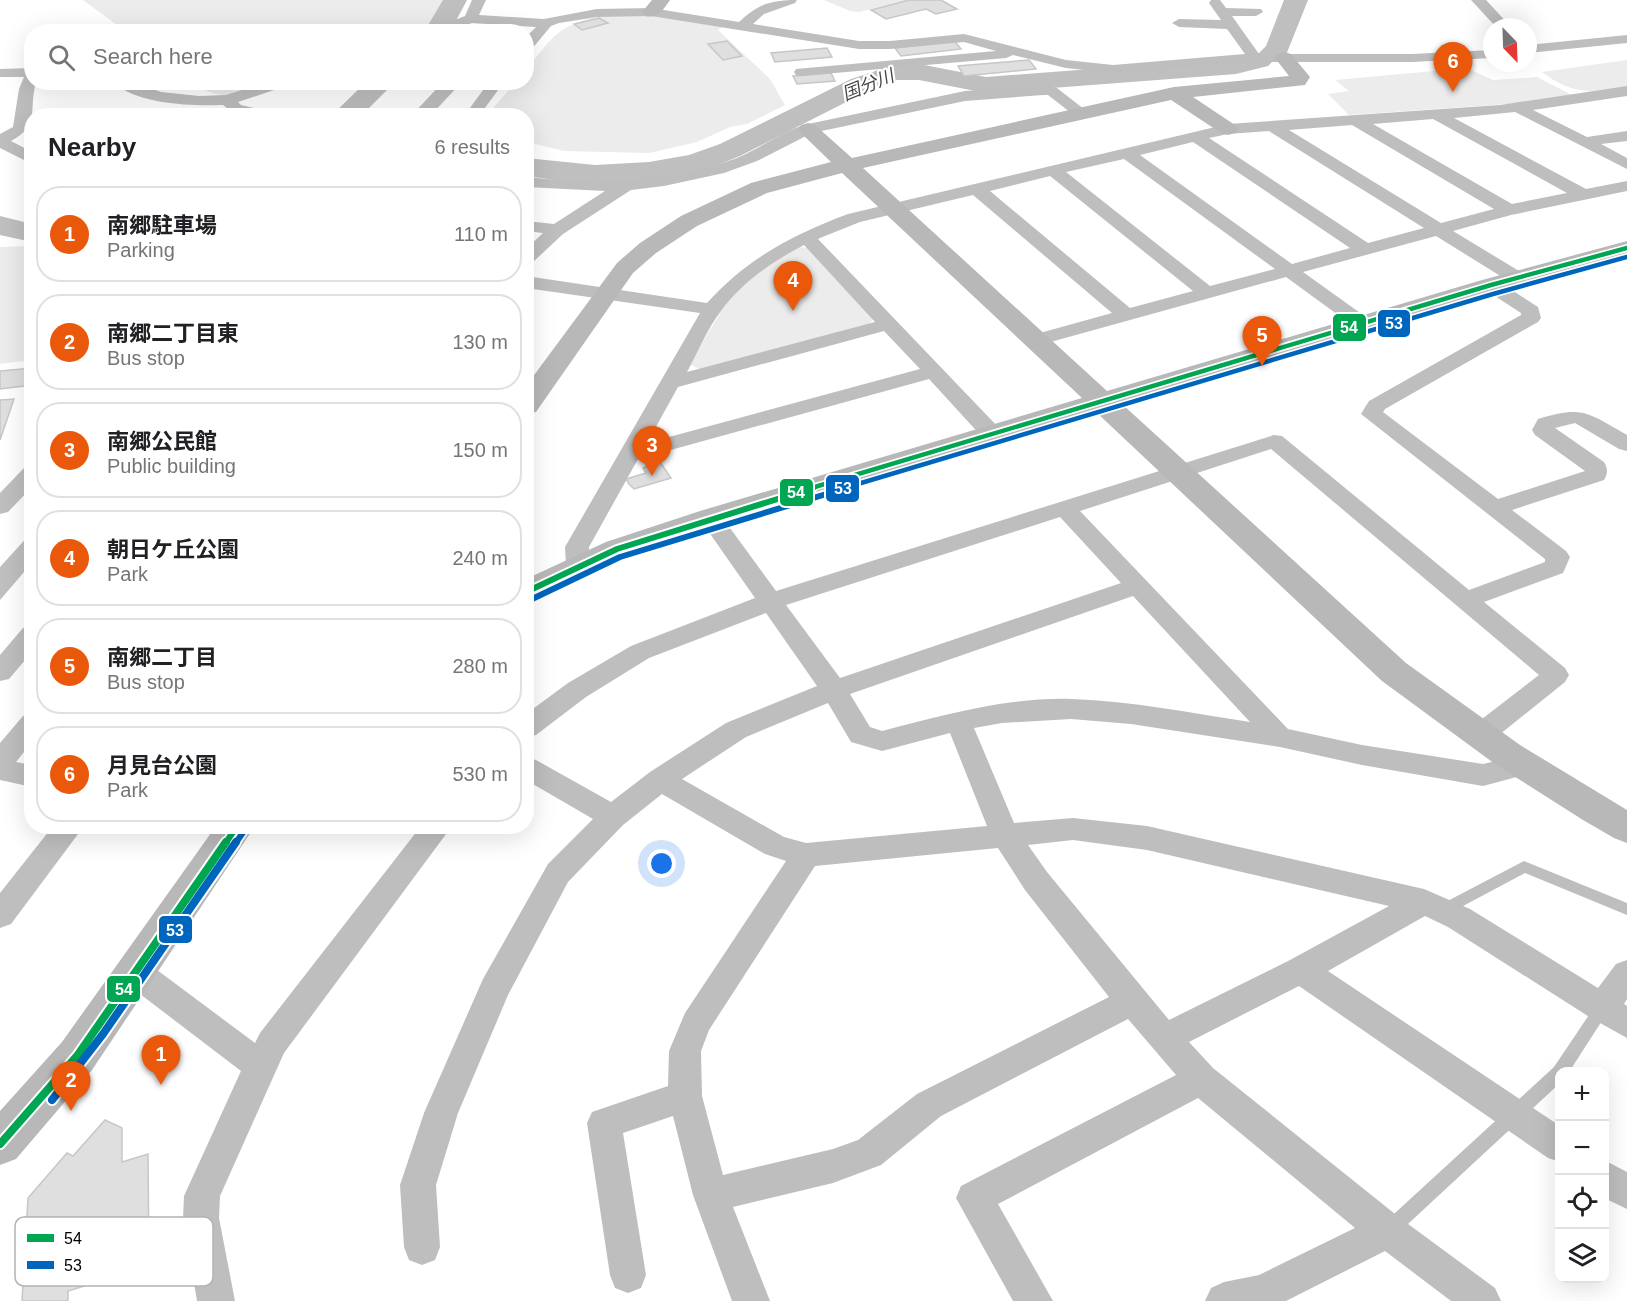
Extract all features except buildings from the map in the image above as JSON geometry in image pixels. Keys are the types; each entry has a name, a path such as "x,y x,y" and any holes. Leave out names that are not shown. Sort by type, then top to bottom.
{"street":[{"path":"471,18 479,0"},
{"path":"741,27 759,11 790,0"},
{"path":"1478,0 1495,18"},
{"path":"454,24 471,18 546,23 586,14 656,6 741,27 846,43 875,46 964,38 1065,64 1113,69 1255,58 1423,58 1483,55"},
{"path":"1255,58 1219,8 1256,12"},
{"path":"534,37 546,23"},
{"path":"1179,23 1231,25"},
{"path":"1537,48 1627,39"},
{"path":"846,43 863,66"},
{"path":"801,72 1024,53"},
{"path":"534,395 625,268 648,248 689,221 759,188 848,165 1174,93 1298,81 1300,77 1284,58"},
{"path":"0,73 24,74"},
{"path":"0,141 20,130 23,123 27,90"},
{"path":"139,90 192,108"},
{"path":"199,108 259,90"},
{"path":"477,108 492,90"},
{"path":"534,183 561,186 628,184 708,172 744,160 790,135 808,129 965,96 1052,91 1082,113"},
{"path":"578,566 577,548 712,309 743,276 769,257 806,237 854,218 1228,129 1518,108 1627,91"},
{"path":"1174,93 1228,129"},
{"path":"227,100 236,108"},
{"path":"1518,108 1627,164"},
{"path":"1437,115 1582,194"},
{"path":"1355,120 1509,210"},
{"path":"1272,126 1438,229 1504,282 1531,311 1531,318 1376,405 1372,414 1558,558 1555,567 1466,600"},
{"path":"808,129 1386,664 1522,766 1627,828"},
{"path":"1585,142 1627,136"},
{"path":"1197,138 1364,249"},
{"path":"0,141 24,154"},
{"path":"1128,154 1363,324"},
{"path":"1054,171 1208,293"},
{"path":"534,252 558,230 628,184"},
{"path":"1036,340 1509,210 1627,186"},
{"path":"977,189 1126,315"},
{"path":"534,227 558,230"},
{"path":"806,237 992,434"},
{"path":"534,588 578,566 651,537 711,518 1504,282 1627,248"},
{"path":"534,283 712,309"},
{"path":"672,382 889,324"},
{"path":"629,455 933,372"},
{"path":"1494,508 1596,476 1596,467 1543,430 1546,424 1567,417 1579,417 1627,444"},
{"path":"534,722 577,690 640,652 771,601 1274,441 1556,675 1479,736"},
{"path":"0,507 24,482"},
{"path":"1064,508 1280,737"},
{"path":"711,518 834,690 861,735 882,741 958,721 1002,713 1071,709 1131,714 1280,737 1362,755 1483,775 1522,766"},
{"path":"422,1247 418,1185 441,1113 494,988 558,873 613,816 660,780 736,730 834,690 1137,586"},
{"path":"0,672 24,644"},
{"path":"958,721 1005,835 1036,881 1132,1001 1201,1079 1387,1231 1482,1301"},
{"path":"0,762 24,733"},
{"path":"0,770 24,774"},
{"path":"534,772 613,816"},
{"path":"660,780 775,846 806,855 1073,829 1147,838 1433,906 1459,918 1614,1016 1627,974"},
{"path":"0,915 64,834"},
{"path":"0,1144 77,1056 231,834"},
{"path":"201,1217 202,1196 272,1043 432,834"},
{"path":"751,1301 732,1258 711,1195 685,1096 685,1051 696,1023 806,855"},
{"path":"1165,1038 1433,906"},
{"path":"1301,970 1555,1143"},
{"path":"134,971 260,1066"},
{"path":"711,1195 833,1166 869,1153 929,1105 1132,1001"},
{"path":"1034,1301 974,1198 1201,1079"},
{"path":"628,1275 604,1123 685,1096"},
{"path":"1609,1180 1627,1192"},
{"path":"1224,1301 1263,1293 1387,1231"},
{"path":"213,1284 216,1301"}],"lane":[{"path":"1433,906 1524,867 1627,909"},
{"path":"1565,1067 1614,1016"},
{"path":"1387,1231 1555,1076"}],"shaded area":[{"path":"83,0 453,0 442,19 428,24 116,24"},
{"path":"824,0 907,0 859,12 850,11"},
{"path":"642,14 722,27 718,30 770,79 785,105 747,124 730,127 697,142 649,153 564,151 534,144 534,108 493,108 509,90 534,90 534,60 561,31 590,19"},
{"path":"1627,60 1627,87 1592,91 1573,89 1542,72"},
{"path":"1467,68 1493,80 1537,77 1572,95 1522,103 1349,115 1328,94 1349,91 1335,80"},
{"path":"206,90 250,90 232,95"},
{"path":"435,90 454,90 438,108 419,108"},
{"path":"24,246 24,361 0,364 0,247"},
{"path":"793,246 807,248 873,319 869,325 701,370 689,364 727,302 743,283"},
{"path":"24,541 24,572 0,600 0,567"}],"waterway":[{"path":"443,24 455,0"},
{"name":"国分川","path":"1271,54 1277,50 1296,0"},
{"name":"国分川","path":"534,169 570,173 622,173 649,171 697,162 730,150 860,84 897,72 930,73 986,85 1236,66 1259,61"},
{"path":"353,108 373,90"},
{"name":"国分川","path":"0,225 24,232"}],"transit line":[{"name":"54","path":"534,588 617,549 711,518 1491,285 1627,248"},
{"name":"53","path":"534,598 620,557 714,527 1493,294 1627,257"},
{"name":"54","path":"0,1144 77,1056 231,834"},
{"name":"53","path":"52,1100 103,1034 242,834"}],"place":[{"name":"月見台公園","path":"1453,92"},
{"name":"朝日ケ丘公園","path":"793,311"},
{"name":"南郷二丁目","path":"1262,366"},
{"name":"南郷公民館","path":"652,476"},
{"name":"南郷駐車場","path":"161,1085"},
{"name":"南郷二丁目東","path":"71,1111"}]}
